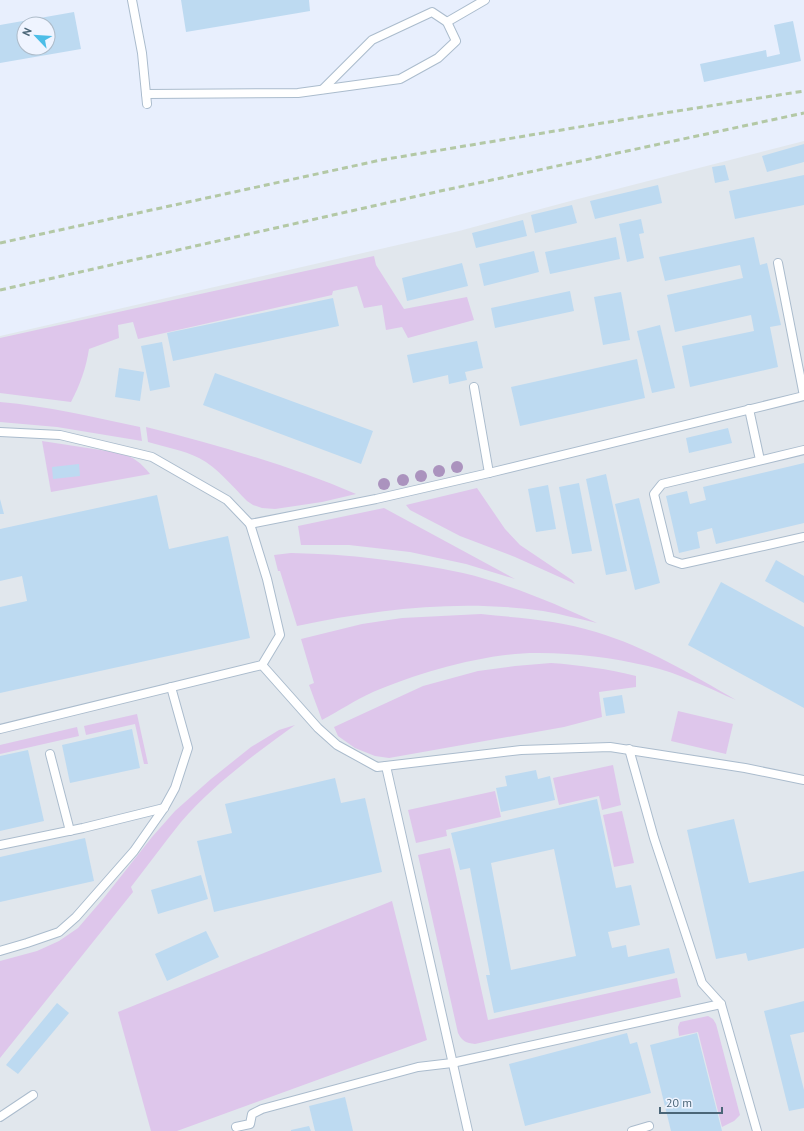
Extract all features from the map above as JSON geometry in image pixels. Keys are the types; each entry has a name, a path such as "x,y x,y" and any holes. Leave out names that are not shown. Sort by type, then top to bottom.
{"lane":[{"path":"132,0 142,53 147,104"},
{"path":"447,22 485,0"},
{"path":"146,94 298,93 400,79 438,58 456,41 447,22 432,12 372,40 323,89"},
{"path":"250,524 488,473 804,396 778,263"},
{"path":"474,387 488,473"},
{"path":"750,409 760,460"},
{"path":"0,432 60,435 152,457 227,500 250,524 267,579 280,635 262,665 0,729"},
{"path":"804,450 662,484 654,494 670,560 682,564 804,537"},
{"path":"262,665 318,728 337,745 377,768 521,750 610,747 745,768 804,780"},
{"path":"0,951 59,932 76,917 134,851 164,808 175,788 188,748 171,687"},
{"path":"629,749 654,838 702,983 721,1004 757,1131"},
{"path":"50,754 70,831"},
{"path":"386,766 468,1131"},
{"path":"0,845 70,831 164,808"},
{"path":"236,1127 250,1124 252,1114 262,1109 418,1067 452,1063 721,1004"},
{"path":"0,1117 33,1094"},
{"path":"632,1131 649,1126"}],"shaded area":[{"path":"804,141 804,1131 0,1131 0,336 459,231"},
{"path":"374,256 376,265 404,309 467,297 474,320 408,338 402,327 386,330 382,305 364,308 357,286 333,291 332,295 138,339 133,322 118,325 119,338 89,349 82,376 71,402 0,393 0,338"},
{"path":"0,402 53,409 140,427 142,441 57,427 0,422"},
{"path":"146,427 252,456 305,474 356,494 322,502 275,509 262,508 247,501 219,472 206,462 193,455 148,442"},
{"path":"42,441 120,453 137,461 150,474 51,492"},
{"path":"477,488 505,529 520,545 572,580 575,584 515,557 460,536 410,510 406,505"},
{"path":"384,508 515,579 466,564 410,552 349,545 301,545 298,526"},
{"path":"291,553 377,559 463,573 496,582 531,595 597,623 543,611 481,606 450,606 388,611 297,626 274,555"},
{"path":"481,614 539,620 568,625 615,638 668,662 736,700 693,681 660,669 635,663 581,655 540,653 499,656 477,660 412,677 366,695 322,720 309,685 314,683 301,639 362,624 402,618"},
{"path":"551,663 615,671 636,676 636,687 599,692 602,717 564,727 389,758 375,756 355,748 338,736 334,727 423,686 478,671"},
{"path":"678,711 733,724 726,754 671,741"},
{"path":"137,714 148,764 144,764 135,724 86,735 84,726"},
{"path":"295,725 250,758 221,782 181,822 131,887 133,892 0,1058 0,961 37,951 59,941 78,928 175,811 211,779 251,747 279,730"},
{"path":"77,727 79,736 0,754 0,745"},
{"path":"613,765 621,805 602,810 599,796 559,805 553,778"},
{"path":"495,791 501,817 446,830 447,836 416,843 408,810"},
{"path":"622,811 634,863 614,867 603,815"},
{"path":"450,848 488,1020 677,978 681,997 475,1044 465,1041 458,1033 418,855"},
{"path":"392,901 427,1040 177,1131 151,1131 118,1012"},
{"path":"708,1016 713,1019 716,1024 740,1115 734,1121 722,1127 698,1032 679,1036 678,1027 680,1022"}],"building":[{"path":"181,0 309,0 310,11 186,32"},
{"path":"74,12 81,49 56,53 56,16 51,16"},
{"path":"793,21 801,61 704,82 700,64 766,50 767,57 780,54 774,25"},
{"path":"16,22 16,56 40,56 0,63 0,25"},
{"path":"804,144 804,162 767,172 762,156"},
{"path":"725,165 729,180 715,183 712,167"},
{"path":"804,175 804,205 735,219 729,191"},
{"path":"658,185 662,203 595,219 590,201"},
{"path":"572,205 577,223 535,233 531,215"},
{"path":"641,219 644,233 639,234 644,258 627,262 619,224"},
{"path":"523,220 527,236 476,248 472,233"},
{"path":"616,237 620,259 550,274 545,252"},
{"path":"754,237 760,265 767,263 781,325 770,327 778,367 690,387 682,346 754,331 751,315 675,332 667,295 743,278 740,265 665,281 659,257"},
{"path":"534,251 539,272 484,286 479,264"},
{"path":"462,263 468,286 407,301 402,278"},
{"path":"570,291 574,311 495,328 491,308"},
{"path":"621,292 630,340 603,345 594,297"},
{"path":"333,298 339,326 173,361 167,333"},
{"path":"660,325 675,388 652,393 637,331"},
{"path":"477,341 483,368 465,372 467,380 449,384 448,375 413,383 407,355"},
{"path":"162,342 170,387 150,391 141,346"},
{"path":"637,359 645,398 520,426 511,387"},
{"path":"119,368 144,372 140,401 115,397"},
{"path":"215,373 373,431 361,464 203,405"},
{"path":"728,428 732,443 689,453 686,438"},
{"path":"804,463 804,523 716,544 712,528 697,532 700,548 679,553 666,496 687,491 690,504 706,500 703,487"},
{"path":"79,464 80,476 53,479 52,467"},
{"path":"606,474 627,571 606,575 586,479"},
{"path":"579,483 592,551 572,554 559,487"},
{"path":"548,485 556,529 536,532 528,489"},
{"path":"157,495 169,549 228,536 250,638 0,693 0,607 27,601 22,576 0,581 0,529"},
{"path":"639,498 660,583 635,590 615,504"},
{"path":"0,499 4,514 0,514"},
{"path":"776,560 804,576 804,603 765,581"},
{"path":"721,582 804,627 804,708 688,645"},
{"path":"622,695 625,713 606,716 603,698"},
{"path":"132,729 140,768 70,783 62,745"},
{"path":"28,750 44,821 0,831 0,756"},
{"path":"536,770 538,779 550,776 555,800 501,812 496,788 507,786 505,776"},
{"path":"335,778 341,803 365,798 382,872 214,912 197,841 232,833 225,804"},
{"path":"597,799 616,888 631,885 640,925 608,932 612,948 626,945 628,957 669,948 675,973 494,1013 486,975 490,975 470,868 460,870 451,833","holes":["554,849 576,956 511,970 491,863"]},
{"path":"734,819 749,883 804,871 804,948 748,961 746,953 716,959 687,830"},
{"path":"85,838 94,881 0,902 0,857"},
{"path":"201,875 208,899 158,914 151,890"},
{"path":"206,931 219,957 167,981 155,954"},
{"path":"804,1001 804,1032 790,1035 804,1090 804,1108 789,1111 764,1011"},
{"path":"57,1003 69,1013 18,1074 6,1065"},
{"path":"627,1033 630,1044 637,1042 651,1093 525,1126 509,1064"},
{"path":"697,1033 722,1131 671,1131 650,1045"},
{"path":"345,1097 353,1131 315,1131 309,1106"},
{"path":"309,1126 311,1131 291,1131 291,1130"}],"railway":[{"path":"0,243 381,160 804,91"},
{"path":"0,290 422,195 804,113"}]}
